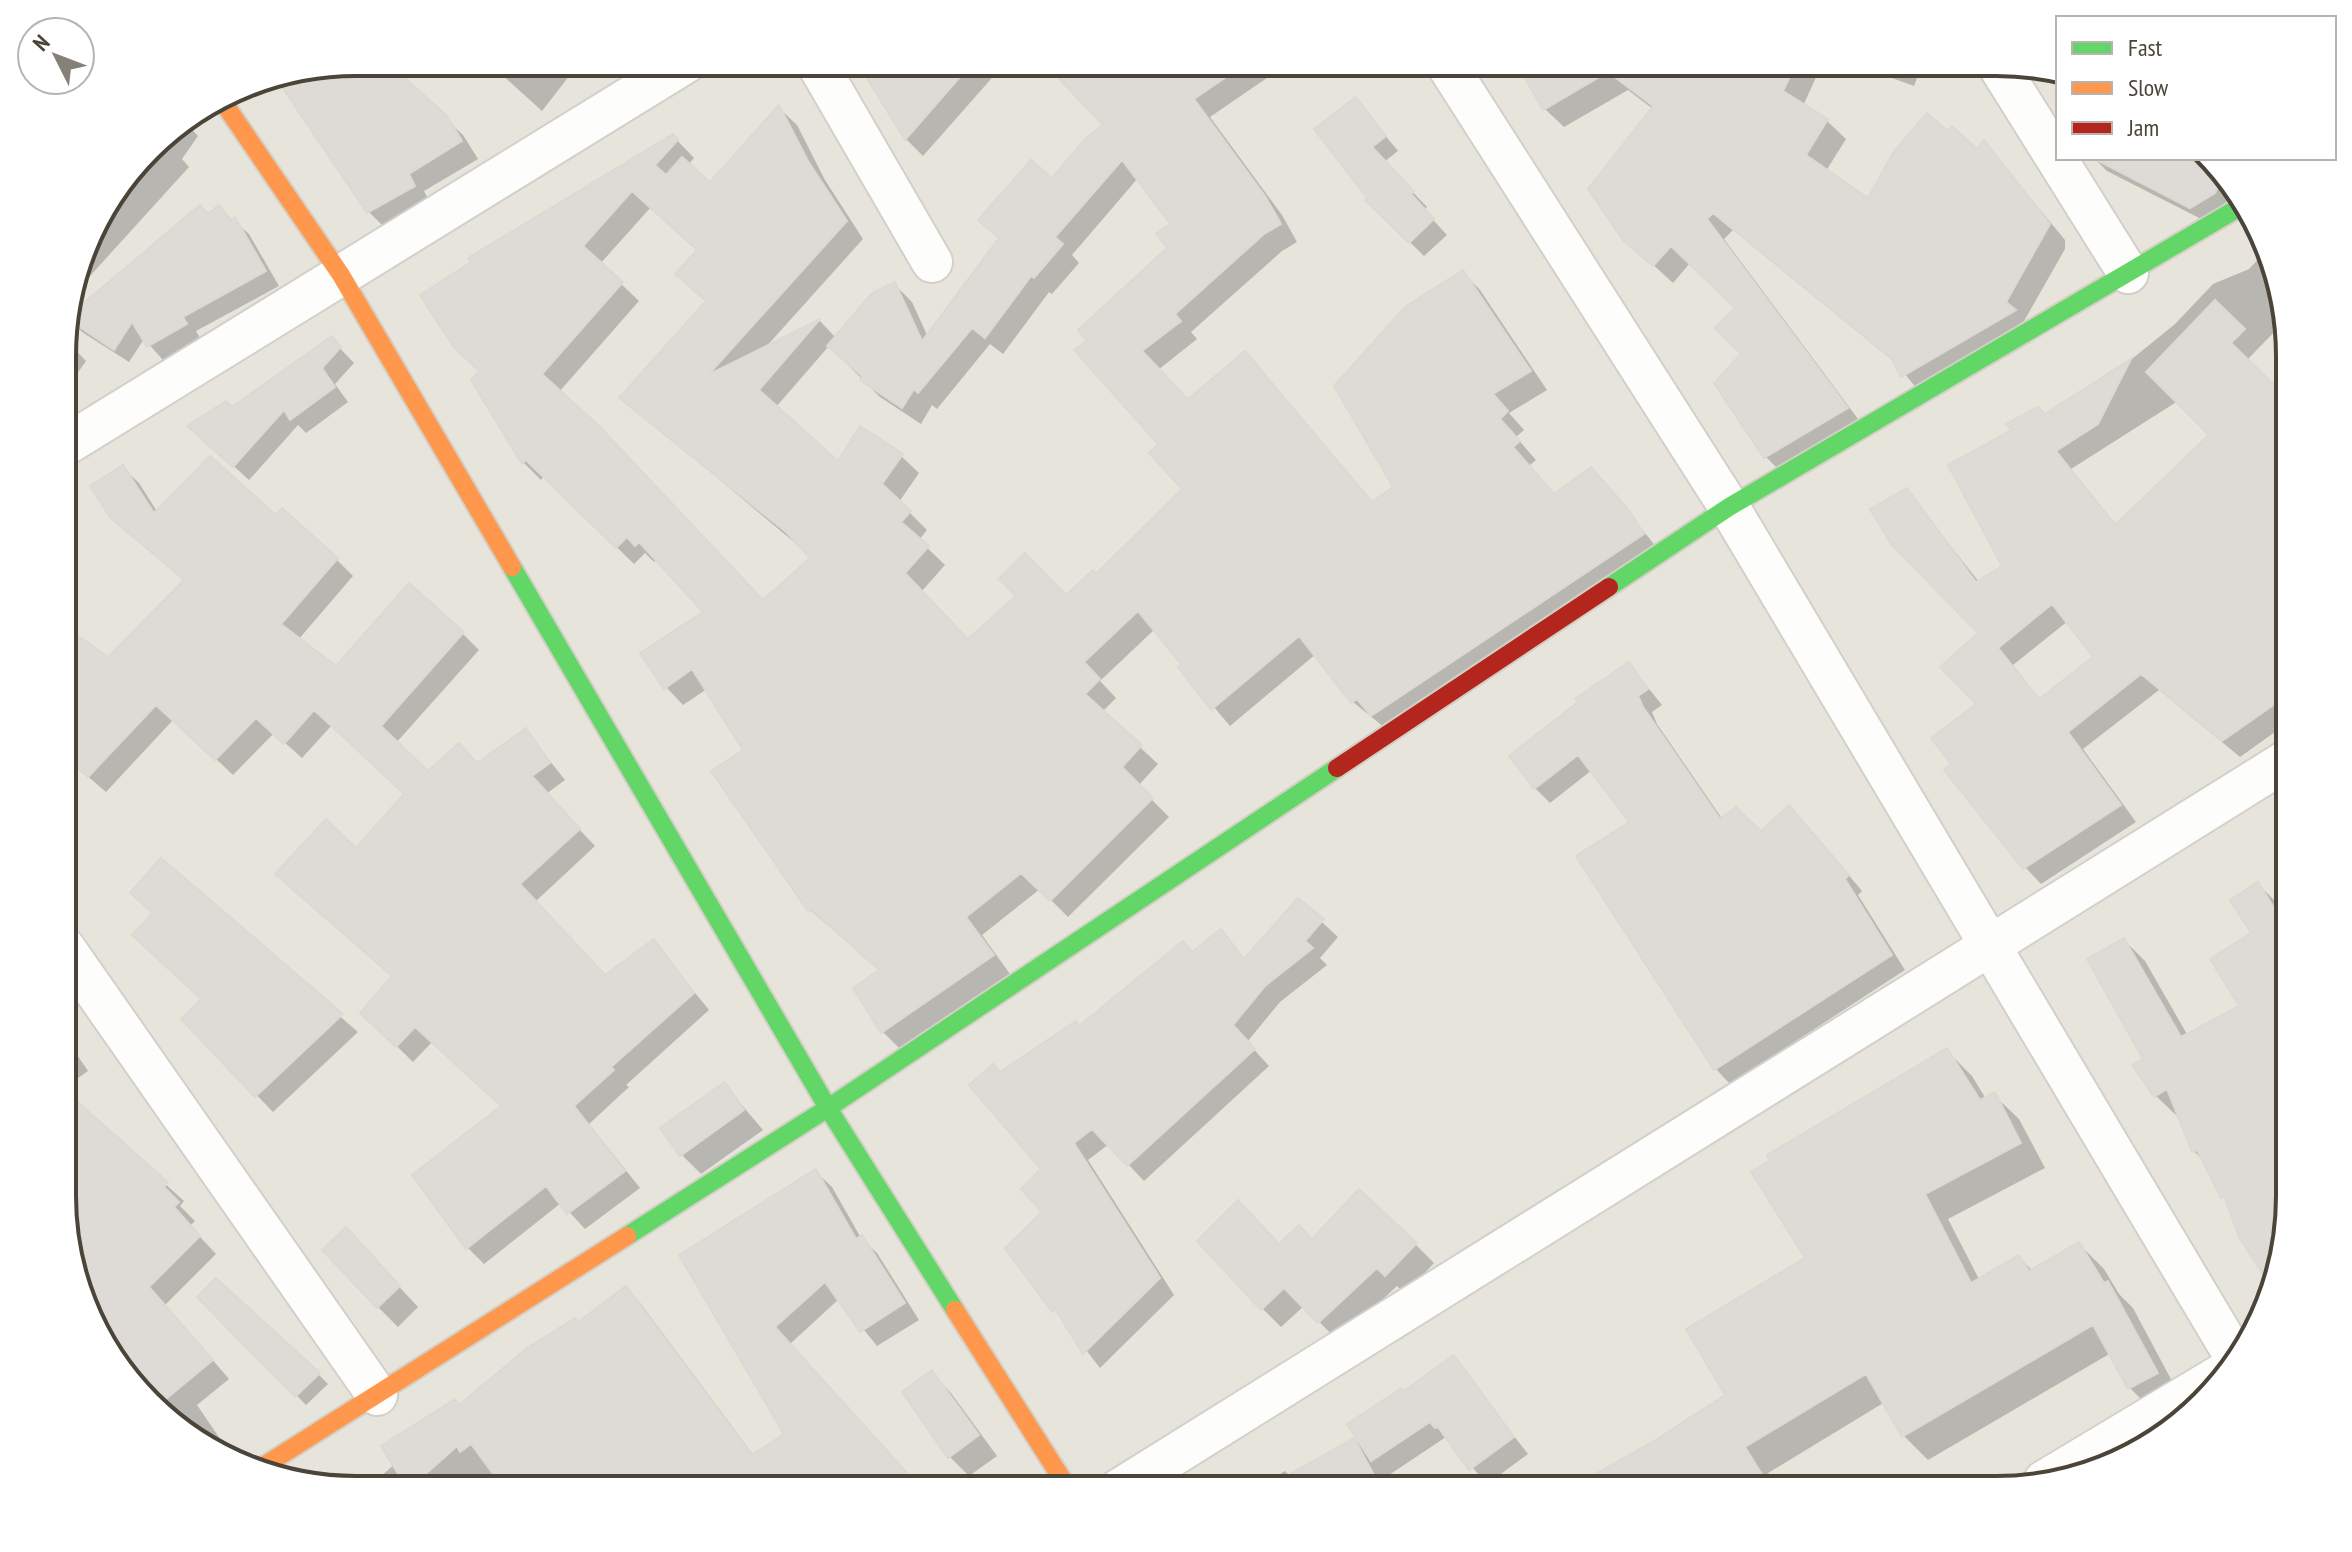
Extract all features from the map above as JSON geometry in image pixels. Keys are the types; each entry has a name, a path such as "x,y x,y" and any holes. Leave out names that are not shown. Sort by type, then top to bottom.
{"street":[{"path":"76,439 664,76"},
{"path":"824,76 932,262"},
{"path":"1454,76 1729,507 2231,1349"},
{"path":"2005,76 2056,158"},
{"path":"227,108 341,275 828,1108 1060,1476"},
{"path":"2057,160 2128,273"},
{"path":"270,1462 828,1108 1729,507 2235,210"},
{"path":"1141,1476 2275,768"},
{"path":"76,964 377,1395"},
{"path":"2069,1466 2202,1386"}],"shaded area":[{"path":"356,76 1996,76 2033,78 2056,83 2056,160 2196,160 2229,200 2255,249 2274,319 2275,338 2275,1214 2271,1251 2261,1286 2229,1352 2207,1381 2181,1407 2152,1429 2086,1461 2051,1471 2014,1475 356,1476 319,1474 266,1461 200,1429 171,1407 145,1381 114,1336 91,1286 78,1233 78,319 97,249 114,216 145,171 171,145 216,114 266,91 301,81"}],"building":[{"path":"403,76 447,116 462,141 409,174 415,186 367,213 282,87 319,78"},
{"path":"866,76 961,76 905,140"},
{"path":"1056,76 1228,76 1194,99 1265,196 1281,224 1264,234 1175,314 1181,321 1142,351 1188,399 1245,351 1372,502 1393,487 1334,386 1405,307 1463,270 1531,371 1493,394 1508,411 1500,419 1520,441 1513,447 1554,494 1591,467 1629,510 1644,534 1371,716 1357,699 1351,703 1299,636 1211,710 1178,667 1181,664 1138,611 1084,662 1100,679 1085,694 1142,745 1122,767 1153,798 1050,901 1021,873 966,917 994,955 881,1033 853,988 879,970 811,909 808,911 711,771 743,750 692,669 664,689 640,653 703,612 639,542 635,546 627,537 616,548 526,460 522,464 471,380 479,371 453,346 420,295 471,262 468,258 673,134 678,140 655,165 666,175 682,157 710,182 779,105 808,161 847,221 708,375 820,319 759,390 838,461 860,426 903,454 882,484 911,511 901,522 929,546 905,573 968,639 1016,596 999,579 1025,553 1066,595 1093,570 1096,574 1182,489 1149,453 1158,444 1074,350 1087,341 1078,330 1167,248 1156,234 1170,224 1122,160 1055,237 1063,244 1034,278 1031,276 985,338 972,328 918,393 914,389 902,408 860,380 862,376 827,346 872,293 895,282 922,341 999,238 978,220 1031,160 1052,178 1086,138 1103,125","holes":["632,191 697,250 675,274 706,301 619,398 786,532 810,558 763,600 600,427 542,374 623,282 583,246"]},
{"path":"1524,76 1601,76 1543,110"},
{"path":"1613,76 1790,76 1783,91 1828,119 1806,155 1868,198 1894,151 1927,113 1948,131 1952,126 1977,149 1984,140 2050,224 2006,302 2016,310 1901,377 1892,359 1713,213 1707,219 1848,408 1764,458 1714,383 1741,354 1715,328 1735,308 1671,246 1653,266 1623,240 1588,189 1653,106"},
{"path":"1356,97 1386,136 1372,147 1414,191 1411,194 1434,219 1409,243 1365,200 1367,198 1314,129"},
{"path":"2097,160 2196,160 2218,186 2215,193 2190,208"},
{"path":"200,205 208,214 219,205 231,220 235,217 266,271 183,317 187,324 147,347 132,322 114,350 78,326 80,306"},
{"path":"2215,300 2245,329 2231,343 2275,385 2275,704 2222,741 2141,674 2068,732 2121,805 2023,869 1944,770 1951,764 1931,738 1976,704 1940,667 1978,633 1891,544 1870,509 1907,488 1976,582 2002,566 1948,465 2012,430 2006,424 2038,407 2045,414 2131,359 2098,424 2056,451 2115,525 2209,435 2146,372","holes":["2052,604 2093,657 2039,699 1998,648"]},
{"path":"332,336 341,347 322,368 335,387 290,420 284,410 233,467 187,426 226,401 232,407"},
{"path":"210,456 276,515 282,508 338,558 281,624 336,666 409,583 464,632 381,726 428,771 459,743 477,763 526,728 550,763 532,776 580,829 520,884 605,975 654,939 694,993 611,1067 614,1070 574,1106 625,1171 567,1214 546,1186 466,1249 412,1175 501,1106 415,1027 396,1047 360,1013 392,976 275,874 326,819 356,848 404,794 314,710 284,744 256,718 215,760 156,705 88,777 76,766 76,634 108,657 184,580 110,517 90,486 123,465 154,513"},
{"path":"1629,662 1648,689 1638,696 1643,707 1720,819 1736,807 1761,831 1789,805 1849,875 1845,879 1892,955 1714,1070 1576,856 1629,822 1578,755 1534,789 1509,756 1578,702 1575,699"},
{"path":"161,858 343,1014 255,1097 181,1019 201,999 132,935 153,913 130,893"},
{"path":"2258,882 2275,909 2275,1214 2271,1251 2264,1276 2239,1237 2224,1196 2221,1198 2197,1150 2192,1152 2167,1089 2154,1097 2132,1065 2143,1059 2087,959 2124,938 2181,1037 2239,1006 2210,959 2251,933 2230,900"},
{"path":"1298,898 1324,919 1305,941 1313,948 1265,986 1233,1025 1255,1049 1127,1166 1092,1129 1074,1143 1160,1278 1083,1354 1055,1309 1052,1312 1005,1248 1042,1212 1021,1189 1041,1169 969,1085 993,1064 1000,1072 1076,1021 1079,1026 1183,941 1192,952 1221,929 1244,959"},
{"path":"1947,1048 1980,1100 1995,1092 2021,1143 1925,1194 1971,1283 2019,1255 2029,1271 2079,1242 2104,1283 2108,1281 2158,1373 2128,1389 2093,1325 1902,1437 1866,1374 1745,1447 1762,1475 1593,1475 1725,1395 1686,1329 1805,1258 1751,1172 1769,1161 1767,1155"},
{"path":"725,1082 744,1110 680,1156 660,1128"},
{"path":"76,1101 168,1182 164,1187 179,1202 174,1207 200,1236 149,1287 213,1360 166,1399 136,1368 114,1336 91,1286 78,1233"},
{"path":"816,1169 856,1239 862,1235 905,1303 860,1332 825,1282 775,1327 909,1475 495,1476 471,1444 460,1452 457,1446 424,1476 399,1476 381,1446 455,1399 459,1405 527,1348 575,1318 578,1322 626,1286 752,1455 784,1434 679,1255"},
{"path":"1359,1189 1417,1243 1385,1276 1377,1268 1318,1323 1284,1288 1261,1310 1197,1241 1238,1200 1279,1244 1299,1225 1312,1239"},
{"path":"346,1227 400,1286 377,1308 322,1250"},
{"path":"216,1278 320,1373 295,1397 197,1297"},
{"path":"1454,1355 1514,1437 1469,1470 1438,1427 1435,1428 1430,1422 1371,1461 1347,1424 1402,1388 1404,1391"},
{"path":"932,1370 979,1435 948,1458 902,1392"},
{"path":"1354,1438 1374,1475 1288,1475"}],"traffic: fast":[{"path":"1609,587 1729,507 2235,210"},
{"path":"512,567 828,1108 955,1310"},
{"path":"627,1236 828,1108 1337,768"}],"traffic: slow":[{"path":"227,108 341,275 512,567"},
{"path":"270,1462 627,1236"},
{"path":"955,1310 1060,1476"}],"traffic: jam":[{"path":"1337,768 1609,587"}]}
